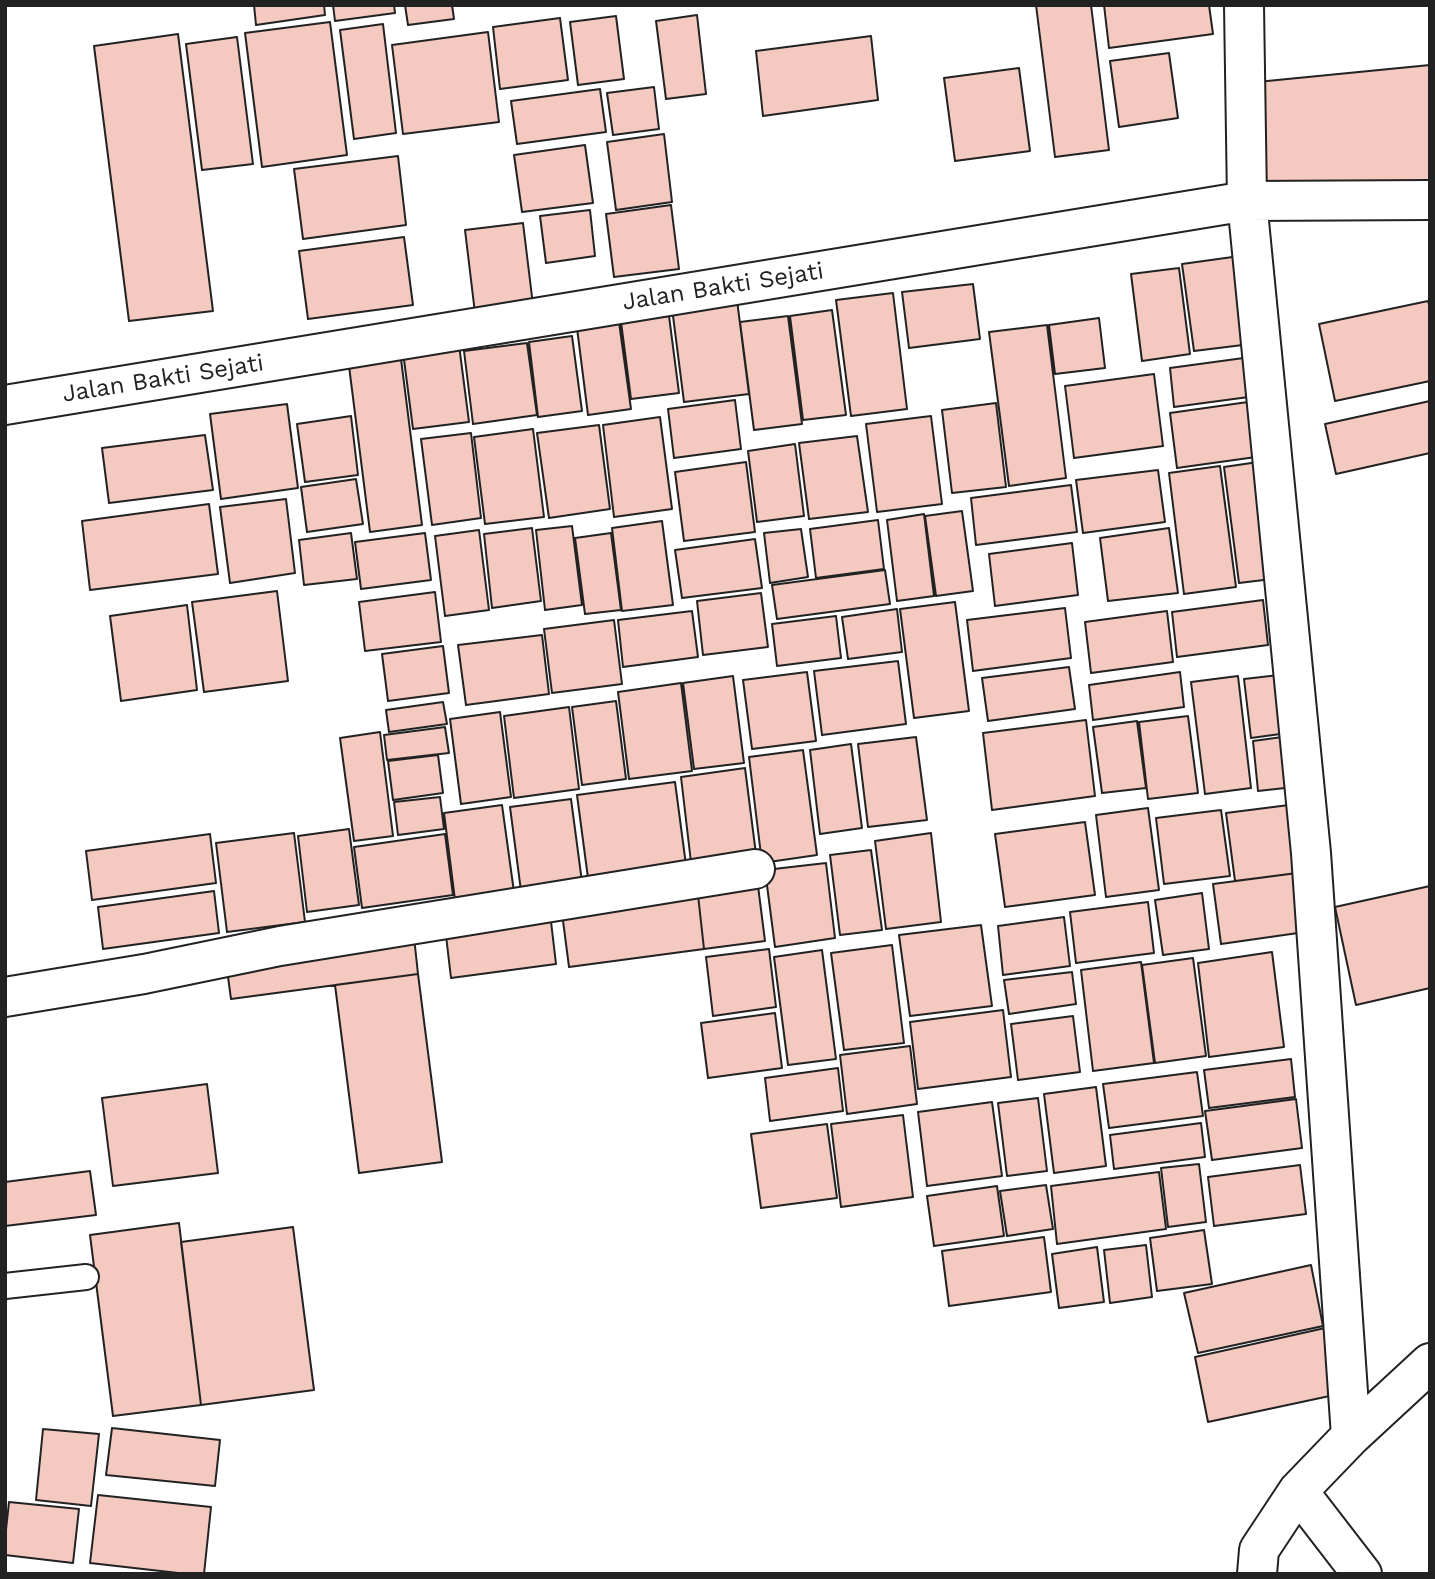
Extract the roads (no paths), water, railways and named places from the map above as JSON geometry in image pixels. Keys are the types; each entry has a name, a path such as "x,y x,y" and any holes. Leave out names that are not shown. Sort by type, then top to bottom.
{"street":[{"path":"1244,5 1247,201 1311,853 1351,1436"},
{"name":"Jalan Bakti Sejati","path":"5,405 1247,201 1430,200"},
{"path":"5,997 144,974 280,946 755,869"},
{"path":"1257,1574 1258,1550 1298,1491 1351,1436 1430,1363"},
{"path":"1298,1491 1362,1574"}],"lane":[{"path":"5,1286 86,1277"}]}
